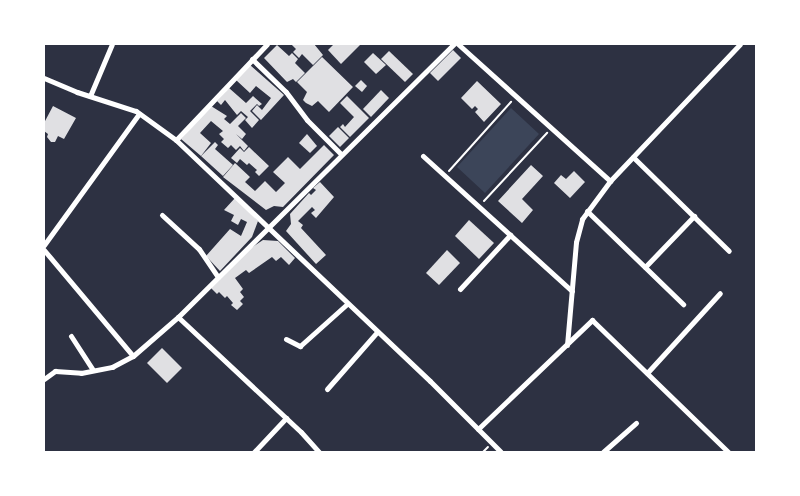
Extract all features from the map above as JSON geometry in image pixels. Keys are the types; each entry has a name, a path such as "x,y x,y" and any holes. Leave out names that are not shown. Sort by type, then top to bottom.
{"street":[{"path":"90,96 112,44"},
{"path":"176,140 267,44"},
{"path":"44,379 55,371 81,373 112,367 133,356 178,317 341,154 456,44 610,181"},
{"path":"567,344 576,242 582,218 610,181 740,44"},
{"path":"252,59 286,92 307,120 341,154"},
{"path":"44,78 139,114 176,140 501,452"},
{"path":"44,245 139,114"},
{"path":"423,156 572,291"},
{"path":"633,156 729,251"},
{"path":"588,211 683,304"},
{"path":"162,215 183,232 199,249 218,277"},
{"path":"645,267 694,216"},
{"path":"460,289 510,235"},
{"path":"44,250 133,356"},
{"path":"647,374 720,293"},
{"path":"286,339 300,346 347,304"},
{"path":"178,317 286,418 319,452"},
{"path":"478,429 592,320 728,452"},
{"path":"327,389 377,332"},
{"path":"71,336 94,370"},
{"path":"254,452 286,418"},
{"path":"603,452 636,423"}],"path":[{"path":"444,175 516,97"},
{"path":"479,206 551,128"}],"shaded area":[{"path":"511,108 539,134 485,193 457,167"}],"building":[{"path":"291,44 314,44 323,55 313,65 302,54 299,58 293,52 296,49"},
{"path":"334,44 361,44 341,64 328,50"},
{"path":"277,45 289,56 292,53 298,59 295,63 305,73 296,82 293,79 287,82 264,58"},
{"path":"453,50 461,58 438,81 430,73"},
{"path":"389,51 413,74 405,82 381,59"},
{"path":"373,53 386,65 376,74 364,62"},
{"path":"322,57 353,87 329,112 318,101 312,106 306,103 303,100 307,92 297,82"},
{"path":"250,65 284,95 261,120 252,111 257,105 262,110 271,98 256,86 250,93 236,80"},
{"path":"361,80 367,86 362,92 355,86"},
{"path":"477,81 501,104 484,122 475,112 478,109 475,106 472,109 461,98"},
{"path":"229,88 246,103 253,96 262,104 259,106 257,104 250,111 259,120 252,128 245,120 248,117 241,111 237,115 225,100 221,105 217,101"},
{"path":"381,90 389,98 371,117 363,109"},
{"path":"347,96 369,118 350,137 340,127 343,124 345,127 354,117 340,103"},
{"path":"53,106 76,118 64,139 58,136 55,142 51,142 47,137 48,134 44,131 44,123"},
{"path":"211,106 227,116 224,119 230,124 241,113 246,118 238,126 246,134 242,139 236,134 248,146 244,151 240,146 236,150 231,145 228,148 221,142 224,139 219,134 223,131 211,121 200,133 211,143 201,156 181,139"},
{"path":"338,127 349,138 340,147 329,136"},
{"path":"307,134 317,146 310,153 299,143"},
{"path":"215,142 218,145 215,149 233,165 223,176 201,156"},
{"path":"324,145 334,155 283,207 274,206 266,210 223,177 235,163 250,177 245,182 255,191 265,181 276,192 285,183 273,172 288,157 300,169"},
{"path":"249,147 269,166 259,176 255,172 257,170 249,163 247,165 240,159 237,163 231,158 240,148 244,152"},
{"path":"531,165 543,176 522,199 533,210 522,223 498,201"},
{"path":"574,171 585,182 570,198 554,183 561,175 566,179"},
{"path":"320,182 334,197 316,218 311,213 315,210 312,207 298,221 303,225 301,228 326,255 316,264 286,231 291,224 290,214 309,193 311,195 316,190 313,188"},
{"path":"235,198 258,221 252,237 220,271 206,256 230,229 241,236 247,222 241,219 238,225 231,221 234,215 224,210"},
{"path":"469,220 494,243 479,259 455,236"},
{"path":"263,240 278,241 295,258 289,265 281,257 276,261 272,257 249,273 246,270 235,278 243,289 240,292 244,297 240,301 243,304 237,310 231,305 233,303 227,296 225,298 219,292 217,294 211,288 248,250"},
{"path":"447,250 460,263 439,285 426,273"},
{"path":"162,348 182,368 167,383 147,363"}]}
